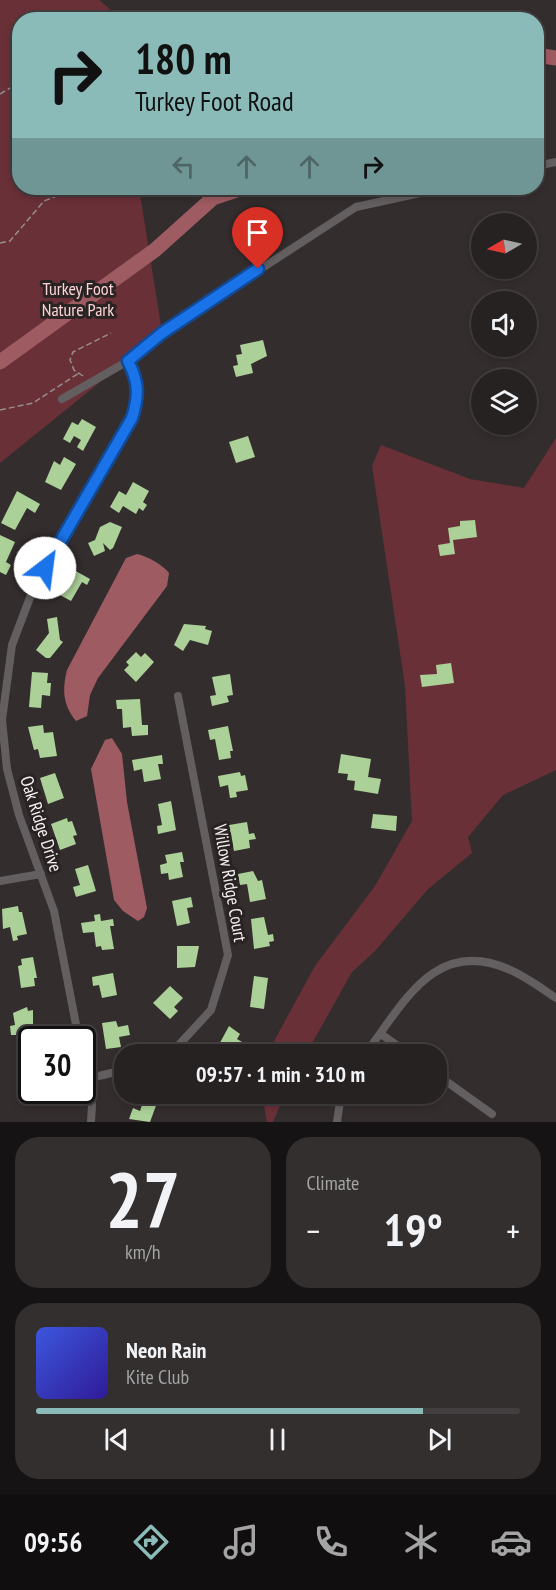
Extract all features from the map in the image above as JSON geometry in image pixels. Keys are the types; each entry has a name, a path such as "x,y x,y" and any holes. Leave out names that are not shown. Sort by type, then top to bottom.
{"street":[{"path":"62,399 128,361 162,333 356,207 411,195"},
{"name":"Oak Ridge Drive","path":"75,1026 54,911 19,815 7,770 2,720 12,645 34,587 132,418 139,391 136,376 128,361"},
{"name":"Willow Ridge Court","path":"178,696 228,955 211,1010 180,1044"},
{"path":"0,881 41,874"},
{"path":"373,1044 415,986 437,969 465,961 495,964 511,970 556,998"},
{"path":"381,1034 395,1044"},
{"path":"96,1077 114,1072"},
{"path":"447,1082 492,1114"},
{"path":"91,1122 92,1104"},
{"path":"337,1122 340,1104"}],"path":[{"path":"0,243 10,241 44,201 59,195"},
{"path":"91,382 79,373 70,360 73,352 111,333"},
{"path":"0,410 33,403 79,373"}],"green space":[{"name":"Turkey Foot Nature Park","path":"0,0 99,0 111,12 12,12 12,195 140,195 162,332 0,463"},
{"path":"556,438 556,770 503,795 468,837 472,853 428,889 375,951 352,972 312,1044 272,1044 315,966 375,886 412,821 405,686 372,466 381,445 470,479 524,488"},
{"path":"264,1104 281,1104 273,1122 267,1122"}],"shaded area":[{"path":"137,554 154,561 169,573 167,586 98,678 90,695 87,716 76,721 66,703 64,684 67,670 126,558"},
{"path":"112,738 122,754 127,802 147,908 144,917 138,921 123,911 114,900 91,769 105,740"}],"building":[{"path":"263,340 267,356 251,364 253,373 236,377 233,366 238,365 236,355 242,354 240,345"},
{"path":"82,419 96,427 83,451 77,447 81,440 74,436 70,443 63,439 72,422 78,425"},
{"path":"248,436 255,457 236,463 229,442"},
{"path":"64,457 76,464 61,490 45,482 54,461 60,465"},
{"path":"133,482 149,491 143,502 147,505 143,511 139,508 136,514 123,506 119,513 110,507 119,491 126,495"},
{"path":"17,491 40,504 35,513 27,508 15,530 1,523"},
{"path":"475,520 477,537 453,540 455,554 440,556 438,545 450,543 448,528 460,526 460,521"},
{"path":"110,522 122,527 113,548 110,550 103,543 105,551 94,556 88,543 95,540 100,527"},
{"path":"0,535 15,542 6,562 11,565 6,575 0,572"},
{"path":"74,570 90,579 87,585 82,582 71,601 60,595"},
{"path":"57,617 60,640 63,642 50,658 46,658 36,650 49,633 47,619"},
{"path":"184,624 206,626 205,629 212,631 208,645 190,640 183,651 174,645"},
{"path":"136,652 141,657 145,653 154,662 136,682 124,670 129,665 126,662"},
{"path":"451,663 454,683 422,687 420,675 437,674 436,665"},
{"path":"32,672 48,673 47,683 51,683 50,696 42,695 41,708 29,707"},
{"path":"230,674 233,695 227,696 229,702 212,706 210,696 216,695 212,677"},
{"path":"140,699 142,725 148,725 148,735 132,736 131,727 123,728 122,709 117,709 116,700"},
{"path":"43,725 44,733 53,732 57,756 40,758 38,749 34,750 28,727"},
{"path":"228,726 233,751 230,751 231,758 219,760 215,739 210,740 208,730"},
{"path":"341,754 371,759 368,777 381,779 378,794 354,790 355,781 347,780 348,774 338,773"},
{"path":"162,755 163,764 158,764 161,779 144,782 142,769 134,771 132,760"},
{"path":"240,772 241,776 245,775 248,790 236,792 237,797 230,798 228,785 220,787 218,776"},
{"path":"55,773 64,798 48,804 40,778"},
{"path":"171,801 176,830 158,834 157,826 162,825 158,804"},
{"path":"373,814 397,816 396,831 371,828"},
{"path":"67,818 68,822 72,821 77,835 73,836 76,844 60,850 51,824"},
{"path":"247,822 249,834 254,833 256,839 249,840 250,848 234,851 229,825"},
{"path":"182,852 184,862 180,862 183,877 169,880 168,873 161,874 160,865 167,863 165,855"},
{"path":"88,865 96,891 76,897 73,887 80,885 75,869"},
{"path":"253,871 258,881 262,880 266,899 250,902 247,884 240,885 238,874"},
{"path":"191,897 193,907 187,908 190,923 177,926 172,901"},
{"path":"18,906 19,912 22,912 27,934 17,936 18,940 13,941 10,927 3,929 2,909"},
{"path":"100,914 101,921 113,919 114,926 110,926 114,949 102,950 101,946 96,947 94,932 83,933 81,923 95,921 94,915"},
{"path":"264,917 268,935 273,934 274,941 269,942 270,946 254,949 251,919"},
{"path":"177,946 199,946 195,967 177,968"},
{"path":"33,957 37,978 34,978 35,986 21,988 18,966 22,965 21,959"},
{"path":"113,973 117,995 102,998 99,985 93,986 92,977"},
{"path":"254,976 268,978 264,1009 250,1007"},
{"path":"170,986 183,998 174,1007 178,1011 170,1019 153,1003"},
{"path":"27,1007 28,1011 33,1010 33,1026 18,1026 18,1035 11,1035 10,1026 15,1025 13,1013"},
{"path":"116,1021 118,1027 128,1025 130,1035 119,1037 120,1044 114,1044 114,1048 106,1049 102,1023"},
{"path":"229,1026 240,1034 237,1039 242,1042 241,1044 219,1044"},
{"path":"142,1104 157,1104 150,1122 129,1119 133,1108 140,1111"}],"waterway":[{"path":"544,56 556,58"},
{"path":"0,362 155,250 213,198 222,195"}],"route":[{"path":"45,568 132,418 139,391 136,376 128,361 162,333 258,269"}]}
